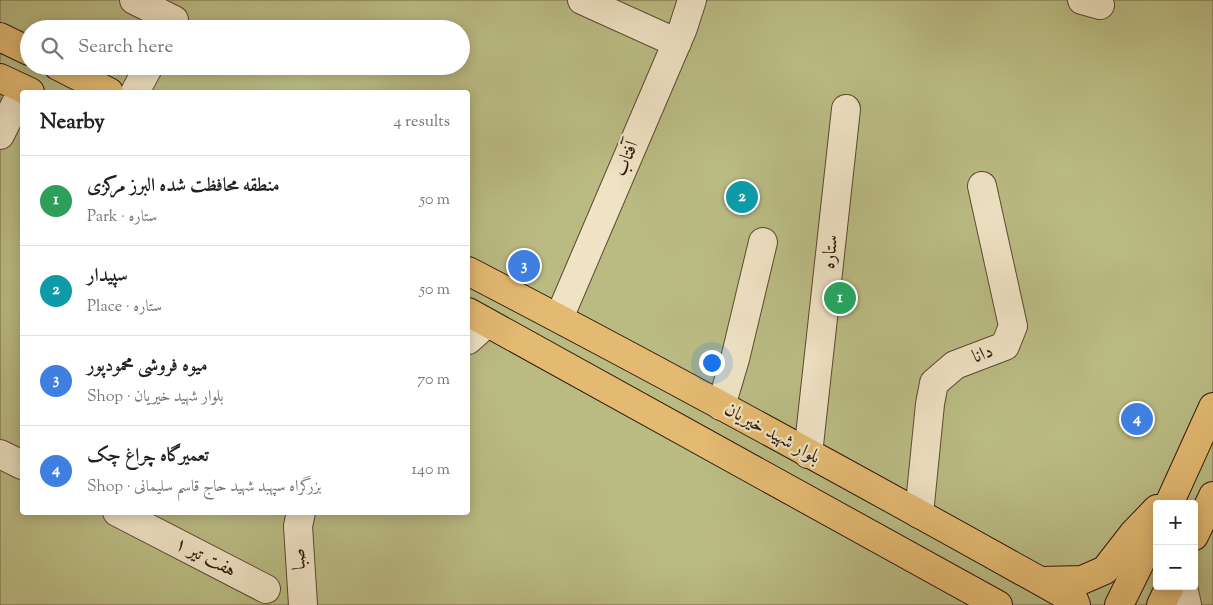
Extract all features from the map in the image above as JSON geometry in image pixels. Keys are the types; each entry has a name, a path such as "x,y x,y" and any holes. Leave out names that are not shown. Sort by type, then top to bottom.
{"main road":[{"path":"76,75 105,90"},
{"name":"بلوار شهید خیریان","path":"470,272 919,514 1075,603"},
{"path":"474,325 998,605"},
{"path":"1169,499 1213,407"},
{"path":"1198,528 1213,496"},
{"path":"1041,582 1082,580 1105,570 1133,534 1153,513"},
{"path":"1119,605 1153,536"},
{"path":"1161,605 1168,590"}],"street":[{"path":"134,0 176,16"},
{"path":"582,0 677,43"},
{"name":"آفتاب","path":"558,318 677,43 692,0"},
{"path":"136,90 144,75"},
{"path":"0,135 22,82"},
{"name":"ستاره","path":"808,454 846,109"},
{"name":"دانا","path":"919,514 930,404 934,383 955,365 1005,346 1013,326 982,186"},
{"path":"721,406 736,358 763,242"},
{"path":"0,454 20,464"},
{"name":"هفت تیر ۱","path":"123,515 266,589"},
{"name":"صبا","path":"300,515 298,526 302,605"},
{"path":"1184,590 1187,605"}],"green space":[{"path":"0,0 1213,0 1213,605 0,605"}],"place":[{"name":"سپیدار","path":"742,197"},
{"name":"میوه فروشی محمودپور","path":"524,266"},
{"name":"منطقه محافظت شده البرز مرکزی","path":"840,298"},
{"name":"تعمیرگاه چراغ چک","path":"1137,419"}]}
